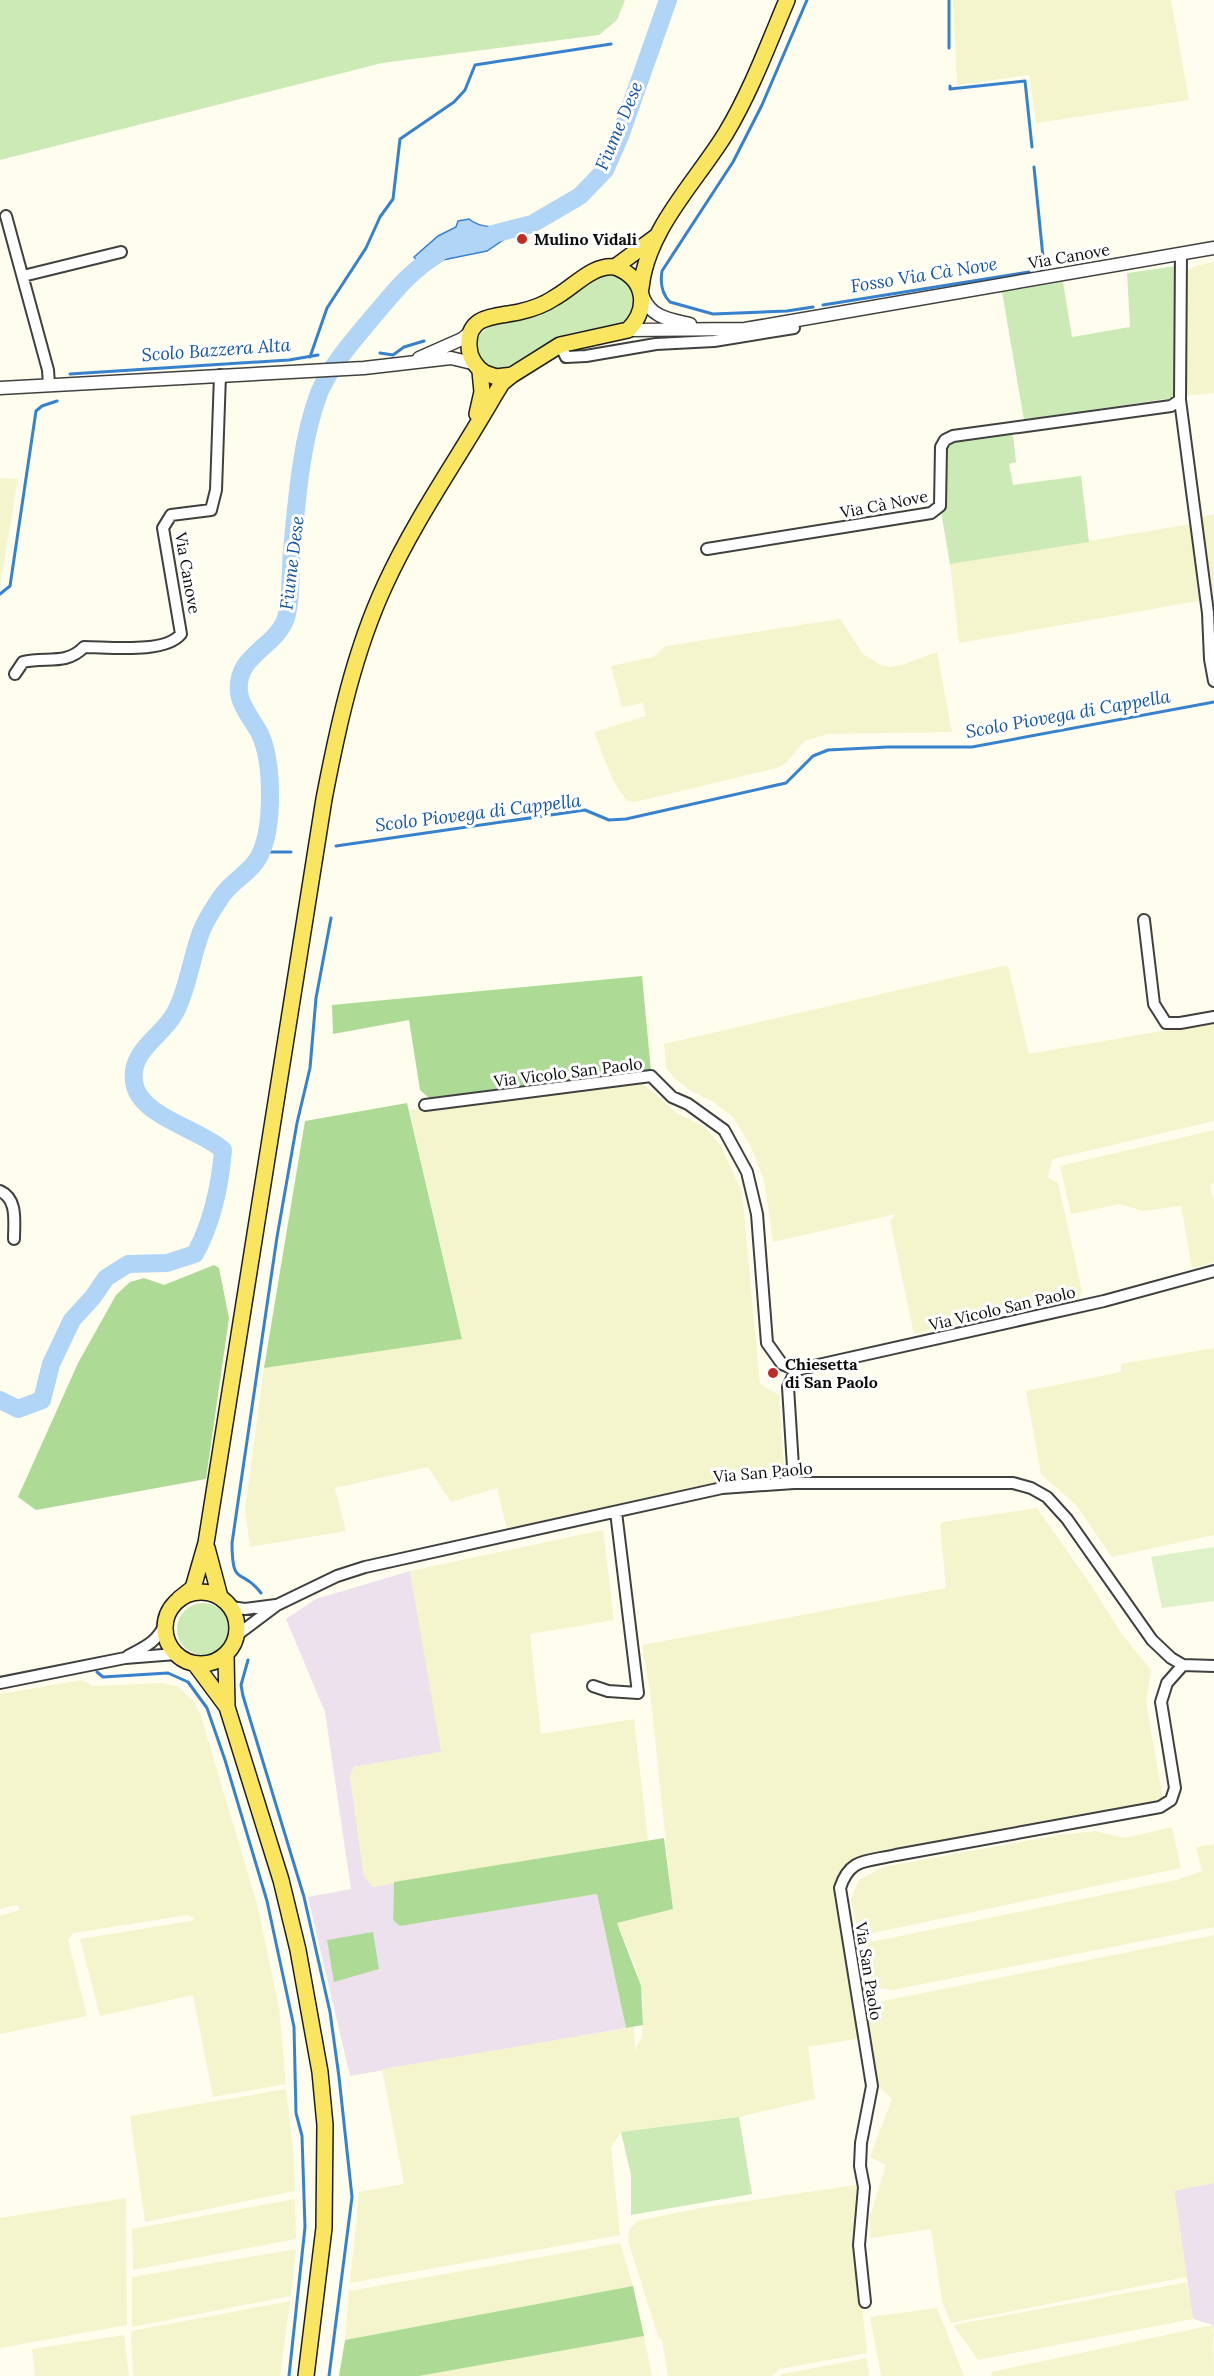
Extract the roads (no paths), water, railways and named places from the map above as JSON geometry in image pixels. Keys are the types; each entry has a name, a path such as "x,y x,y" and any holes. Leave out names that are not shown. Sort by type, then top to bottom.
{"main road":[{"path":"227,1707 195,1664 176,1654 166,1635 165,1624 168,1614 179,1599 193,1588 206,1543 322,811 341,719 362,644 385,585 428,504 502,383 560,345 628,330 639,315 648,258 659,234 739,110 787,0"},
{"path":"466,445 482,392 478,367 469,350 472,331 480,320 545,304 594,270 615,267 659,234"},
{"path":"615,267 630,274 642,293"},
{"path":"478,367 496,376 512,375"},
{"path":"195,1664 217,1661 226,1655 237,1635 235,1615 225,1602 206,1543"},
{"path":"179,1599 199,1592 225,1602"},
{"path":"226,1655 227,1707 284,1892 302,1971 320,2072 325,2125 324,2228 306,2376"}],"street":[{"path":"6,216 48,370 49,385"},
{"name":"Via Canove","path":"628,330 745,329 1214,248"},
{"path":"22,276 121,252"},
{"path":"1181,254 1180,400 1208,613 1210,659 1214,681"},
{"name":"Via Canove","path":"642,293 647,307 662,318 717,330"},
{"path":"560,345 566,357 586,356 656,344 714,341 794,328"},
{"path":"401,365 448,346 472,331"},
{"path":"0,388 364,368 452,358 478,367"},
{"name":"Via Canove","path":"15,674 23,662 37,658 63,661 77,655 84,647 162,646 176,640 181,634 163,528 171,515 211,510 216,490 216,430 220,375"},
{"name":"Via Cà Nove","path":"707,549 931,513 940,506 941,447 945,440 953,436 1171,406 1180,400"},
{"path":"1144,920 1154,1004 1166,1023 1214,1017"},
{"name":"Via Vicolo San Paolo","path":"425,1105 651,1076 672,1097 688,1104 724,1130 747,1172 757,1214 767,1343 782,1364 796,1370 1104,1301 1214,1271"},
{"path":"0,1191 8,1195 13,1203 14,1239"},
{"path":"794,1483 788,1387 796,1370"},
{"name":"Via San Paolo","path":"237,1635 277,1605 337,1576 365,1567 722,1488 794,1483 1013,1483 1031,1488 1047,1497 1067,1519 1152,1640 1183,1665 1167,1683 1161,1702 1176,1788 1171,1800 1160,1807 896,1855 855,1864 847,1869 840,1888 872,2086 861,2143 860,2166 864,2187 859,2245 865,2302"},
{"path":"593,1686 608,1691 638,1693 616,1512"},
{"name":"Via San Paolo","path":"225,1602 245,1609 277,1605"},
{"path":"125,1658 152,1643 160,1636 165,1624"},
{"path":"0,1683 125,1658 176,1654"},
{"path":"1183,1665 1214,1666"}],"water":[{"path":"469,219 491,227 516,225 518,232 505,235 506,238 487,251 443,260 426,271 414,257 438,236 456,227 458,221"}],"waterway":[{"name":"Fiume Dese","path":"493,234 532,224 580,196 605,170 620,136 668,0"},
{"path":"807,0 762,105 733,162 662,271 661,280 663,292 670,302 713,314 787,311 813,307"},
{"name":"Fosso Via Cà Nove","path":"949,0 949,48"},
{"name":"Scolo Bazzera Alta","path":"310,357 327,308 366,248 380,217 393,199 400,139 454,102 465,90 475,65 611,44"},
{"name":"Fosso Via Cà Nove","path":"950,86 950,89 1025,81 1032,147"},
{"name":"Fosso Via Cà Nove","path":"1034,167 1044,267 1041,270"},
{"name":"Fiume Dese","path":"0,1400 18,1409 42,1400 51,1364 72,1320 93,1297 106,1278 128,1264 167,1263 195,1254 207,1229 218,1190 223,1150 213,1142 157,1113 146,1104 138,1093 134,1081 134,1070 142,1051 171,1020 176,1011 184,993 200,935 209,916 226,891 254,864 266,838 270,808 267,760 260,734 240,697 240,679 251,659 276,635 287,614 301,470 308,431 319,393 342,354 387,300 410,275 439,253"},
{"name":"Fosso Via Cà Nove","path":"823,305 1029,272"},
{"name":"Fosso Via Cà Nove","path":"380,353 393,355 404,347 424,341"},
{"name":"Scolo Bazzera Alta","path":"70,374 289,360 318,355"},
{"name":"Scolo Bazzera Alta","path":"0,594 10,586 36,411 42,406 57,401"},
{"name":"Scolo Piovega di Cappella","path":"336,846 585,810 609,820 626,819 786,783 813,756 828,750 972,747 1214,702"},
{"name":"Scolo Piovega di Cappella","path":"262,852 291,852"},
{"path":"261,1593 236,1572 232,1557 232,1543 277,1237 297,1123 310,1068 316,998 331,918"},
{"path":"248,1660 241,1685 243,1696 304,1897 330,2012 339,2077 352,2197 329,2376"},
{"path":"97,1672 103,1677 168,1673 188,1682 207,1708 267,1901 294,2027 296,2113 302,2136 305,2227 289,2376"}],"place":[{"name":"Mulino Vidali","path":"522,239"},
{"name":"Chiesetta di San Paolo","path":"773,1373"}]}
